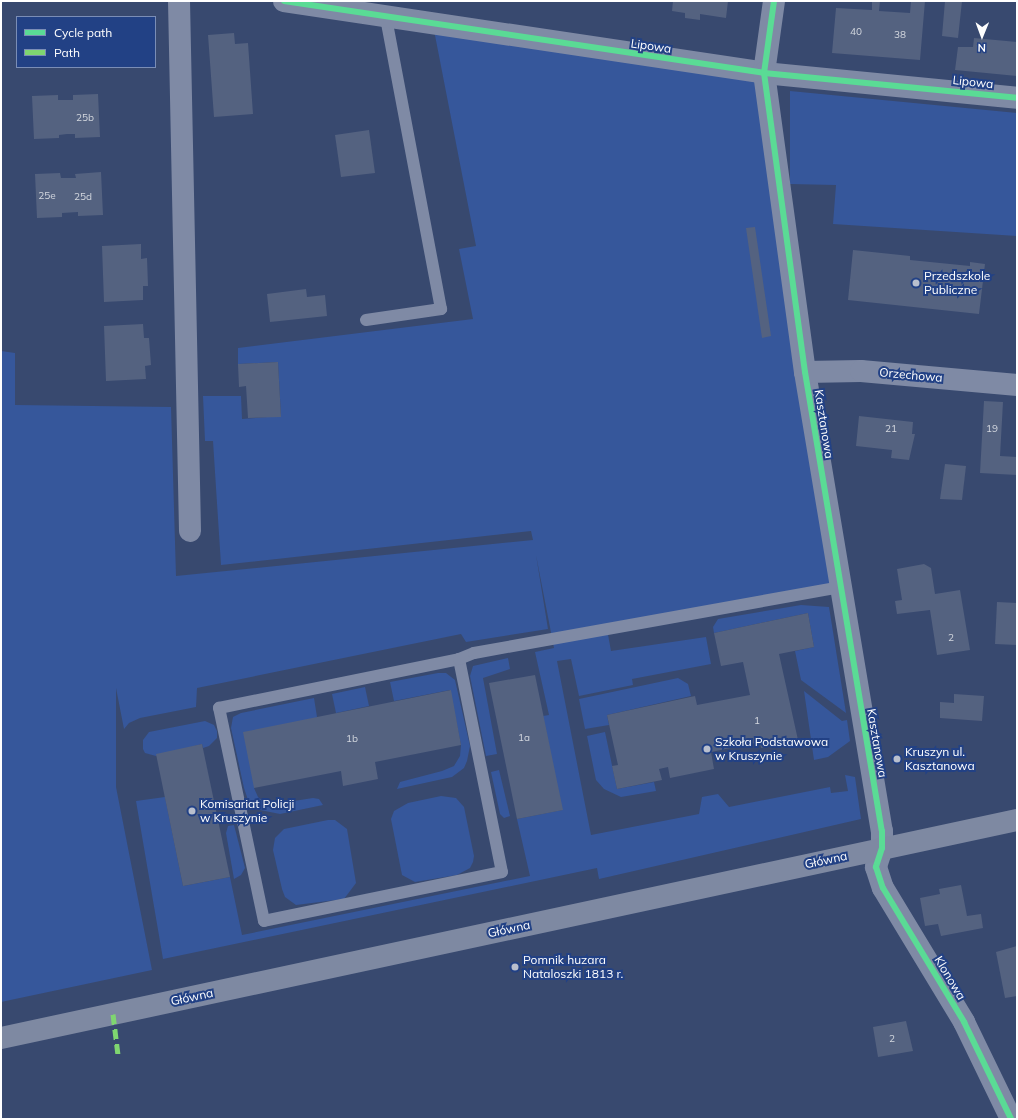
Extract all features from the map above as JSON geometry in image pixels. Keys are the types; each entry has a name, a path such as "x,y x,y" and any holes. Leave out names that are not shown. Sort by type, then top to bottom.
{"main road":[{"name":"Główna","path":"1,1038 1017,820"}],"street":[{"path":"179,1 190,530"},
{"name":"Lipowa","path":"284,1 764,73 1017,98"},
{"name":"Kasztanowa","path":"774,1 764,73 805,372 882,831 882,848"},
{"name":"Orzechowa","path":"805,372 860,370 1017,385"},
{"name":"Klonowa","path":"882,848 876,867 880,882 964,1022 1011,1119"}],"lane":[{"path":"366,320 441,309 386,17"},
{"path":"459,660 502,872 264,921 219,708 459,660 474,653 840,587"}],"shaded area":[{"path":"433,25 764,73 840,587 607,629 611,651 706,637 711,664 632,679 633,685 579,696 571,659 557,661 591,835 699,814 702,797 718,794 729,807 830,787 831,793 848,791 845,775 855,777 861,819 599,879 597,868 163,959 136,801 165,797 183,886 230,877 242,935 530,876 517,819 562,810 543,716 549,715 535,652 554,648 536,555 548,629 466,642 461,634 197,688 196,707 140,718 129,723 124,729 116,688 116,787 152,970 1,1002 1,351 15,353 15,405 171,407 176,576 533,540 531,531 221,565 213,441 205,441 203,396 241,396 242,419 281,416 278,362 238,364 238,348 473,319 459,249 476,246"},
{"path":"790,91 1017,113 1017,236 833,224 836,185 790,184"},
{"path":"801,605 829,607 846,713 801,680 795,651 814,647 808,613 714,633 713,627 718,619"},
{"path":"508,658 510,669 483,678 497,754 486,756 470,676 473,666"},
{"path":"438,673 446,673 455,680 470,746 467,761 464,768 452,777 397,789 400,782 442,771 454,766 460,756 461,745 450,690 394,701 390,682"},
{"path":"678,678 688,684 691,696 607,715 609,725 585,729 579,699"},
{"path":"365,687 369,706 336,713 332,694"},
{"path":"804,691 842,721 847,720 850,741 828,757 814,760"},
{"path":"314,698 317,717 254,788 258,797 268,805 313,798 319,799 323,805 280,814 260,810 249,803 244,788 231,728 233,717 241,713"},
{"path":"205,721 214,725 217,731 217,738 209,746 203,748 202,744 156,756 145,753 143,749 143,740 149,732"},
{"path":"605,732 617,789 654,782 656,791 621,797 604,789 596,780 587,736"},
{"path":"499,770 510,816 504,818 500,814 491,772"},
{"path":"441,796 456,798 464,807 474,856 473,862 470,868 457,875 415,882 402,875 391,819 394,811 408,803"},
{"path":"328,820 335,820 347,829 356,883 344,899 296,905 285,897 282,889 273,850 275,838 284,829"},
{"path":"234,825 245,868 241,875 234,879 226,833 228,826"}],"building":[{"path":"673,1 728,1 726,18 700,14 700,20 685,18 685,13 672,11"},
{"path":"872,1 880,1 879,11 910,13 911,1 925,1 920,60 832,53 836,8 872,10"},
{"path":"945,1 962,1 958,38 942,36"},
{"path":"234,33 235,44 248,43 253,114 214,117 208,35"},
{"path":"974,38 1017,42 1017,76 955,70 958,47 973,47"},
{"path":"98,94 100,137 75,138 75,134 67,134 59,135 59,138 34,139 32,96 58,95 58,100 73,100 73,95"},
{"path":"369,130 375,173 341,177 335,135"},
{"path":"101,172 103,215 78,216 78,212 62,213 62,217 37,218 35,174 60,173 61,178 76,178 75,174"},
{"path":"755,227 771,336 762,338 746,228"},
{"path":"141,244 141,259 147,258 148,286 143,286 143,300 104,302 102,246"},
{"name":"Przedszkole Publiczne","path":"853,250 910,256 910,260 970,266 970,262 985,264 979,314 848,300"},
{"path":"306,289 307,297 325,295 327,316 270,322 267,294"},
{"path":"143,324 144,338 149,338 151,365 145,366 146,379 106,381 104,326"},
{"path":"278,362 281,417 248,418 246,386 239,387 238,364"},
{"path":"984,401 1003,402 1000,456 1017,457 1017,475 980,473"},
{"path":"859,416 913,422 912,434 915,434 909,460 891,458 892,450 856,446"},
{"path":"945,464 966,466 962,500 940,499"},
{"path":"924,564 931,568 935,594 960,590 970,650 937,655 930,610 897,614 895,601 902,600 897,569"},
{"path":"997,602 1017,603 1017,645 995,644"},
{"path":"808,613 814,647 779,654 798,740 761,748 760,742 711,752 714,769 670,778 668,767 659,769 662,780 617,789 612,766 618,765 607,715 695,696 697,705 750,695 743,662 721,666 714,633"},
{"path":"535,675 563,810 517,819 489,683"},
{"path":"451,690 461,745 375,762 378,779 343,786 341,771 254,788 243,732"},
{"path":"954,694 984,696 982,721 940,718 940,702 954,703"},
{"name":"Komisariat Policji w Kruszynie","path":"202,744 230,877 183,886 156,754"},
{"path":"961,885 967,916 981,914 983,928 941,936 938,924 925,926 920,898 940,894 939,889"},
{"path":"1017,946 1017,996 1005,998 996,952"},
{"path":"906,1021 913,1051 878,1057 873,1027"}],"marked path":[{"path":"113,1014 118,1055"}],"cycle path":[{"path":"284,1 764,73 1017,98"},
{"path":"774,1 764,73 805,372 882,831 882,848 876,867 883,888 964,1022 1011,1119"}],"place":[{"name":"Przedszkole Publiczne","path":"916,283"},
{"name":"Szkoła Podstawowa w Kruszynie","path":"707,749"},
{"name":"Kruszyn ul. Kasztanowa","path":"897,759"},
{"name":"Komisariat Policji w Kruszynie","path":"192,811"},
{"name":"Pomnik huzara Nataloszki 1813 r.","path":"515,967"}]}
